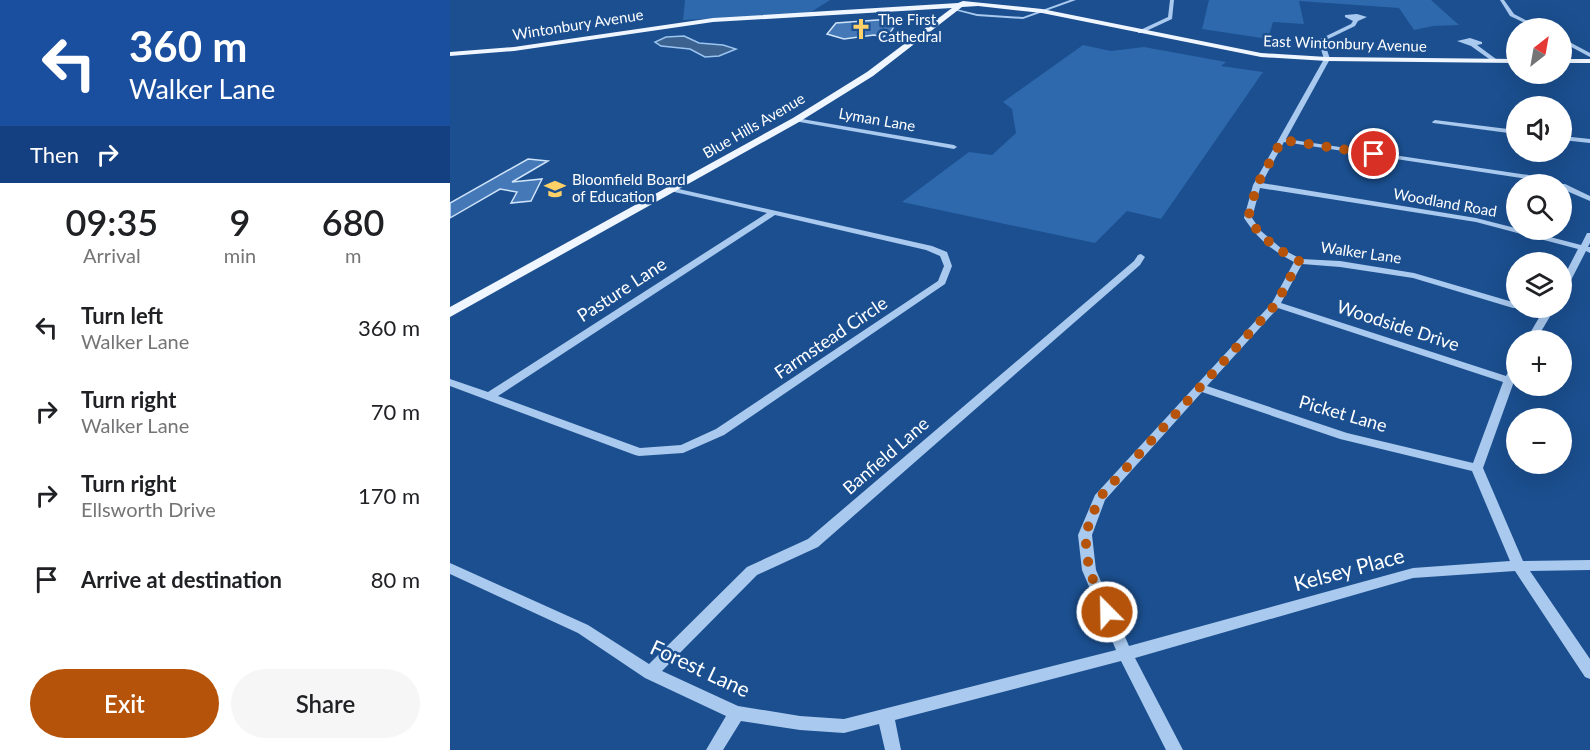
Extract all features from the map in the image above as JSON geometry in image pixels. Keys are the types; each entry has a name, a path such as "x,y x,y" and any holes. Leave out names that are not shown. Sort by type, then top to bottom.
{"main road":[{"name":"East Wintonbury Avenue","path":"964,2 1042,11 1261,55 1327,59 1506,61"},
{"name":"Blue Hills Avenue","path":"450,313 796,120 870,74 964,2"},
{"name":"Wintonbury Avenue","path":"450,54 514,49 713,20 869,12 964,2"},
{"path":"1572,61 1590,61"}],"street":[{"path":"956,10 972,15 1019,18 1074,0"},
{"path":"1140,32 1169,19 1172,0"},
{"path":"1502,0 1512,15 1518,18"},
{"path":"1327,59 1321,40 1353,25 1356,20"},
{"path":"1473,45 1494,60"},
{"path":"1572,45 1590,55"},
{"name":"Walker Lane","path":"1327,59 1257,185 1248,218 1258,233 1279,251 1299,261 1340,264 1414,276 1506,303"},
{"name":"Lyman Lane","path":"796,120 954,147"},
{"path":"1435,122 1506,131"},
{"path":"1572,139 1590,141"},
{"path":"1282,140 1508,174"},
{"name":"Woodland Road","path":"1257,185 1476,220 1587,249"},
{"name":"Farmstead Circle","path":"450,382 639,452 683,449 720,432 942,282 948,266 944,254 930,248 674,189"},
{"path":"1572,191 1590,199"},
{"name":"Pasture Lane","path":"490,396 772,213"},
{"path":"1572,272 1587,249 1590,235"},
{"name":"Banfield Lane","path":"650,673 752,571 813,543 1137,263 1141,257"},
{"path":"1175,750 1125,654 1089,570 1085,535 1099,498 1276,304 1299,261"},
{"name":"Woodside Drive","path":"1276,304 1506,379"},
{"name":"Picket Lane","path":"1201,388 1344,436 1477,468"},
{"path":"1506,388 1477,468 1519,566 1590,672"},
{"name":"Kelsey Place","path":"1125,654 1413,573 1519,566 1590,565"},
{"name":"Forest Lane","path":"450,568 583,628 650,673 737,713 800,723 844,726 1125,654"},
{"path":"714,750 737,713"},
{"path":"886,717 893,750"}],"shaded area":[{"path":"685,0 830,0 808,14 683,20"},
{"path":"1209,0 1431,0 1459,25 1433,26 1414,30 1399,8 1299,1 1304,24 1273,22 1268,39 1202,29"},
{"path":"684,36 699,43 723,45 736,49 719,56 705,57 690,49 661,46 655,42 666,37"},
{"path":"1083,45 1111,51 1144,47 1226,62 1221,66 1263,72 1161,219 1127,211 1095,243 902,202 969,152 992,155 1016,133 1012,109 1003,102"}],"building":[{"name":"The First Cathedral","path":"887,20 895,25 890,33 883,37 874,35 844,39 827,34 836,23"},
{"path":"528,159 548,161 512,182 542,179 531,201 511,203 517,192 500,189 450,218 450,203"}],"place":[{"name":"The First Cathedral","path":"861,29"},
{"name":"Bloomfield Board of Education","path":"555,189"}],"route":[{"path":"1107,612 1089,570 1085,535 1099,498 1276,304 1299,261 1279,251 1258,233 1248,218 1257,185 1282,140 1374,154"}]}
